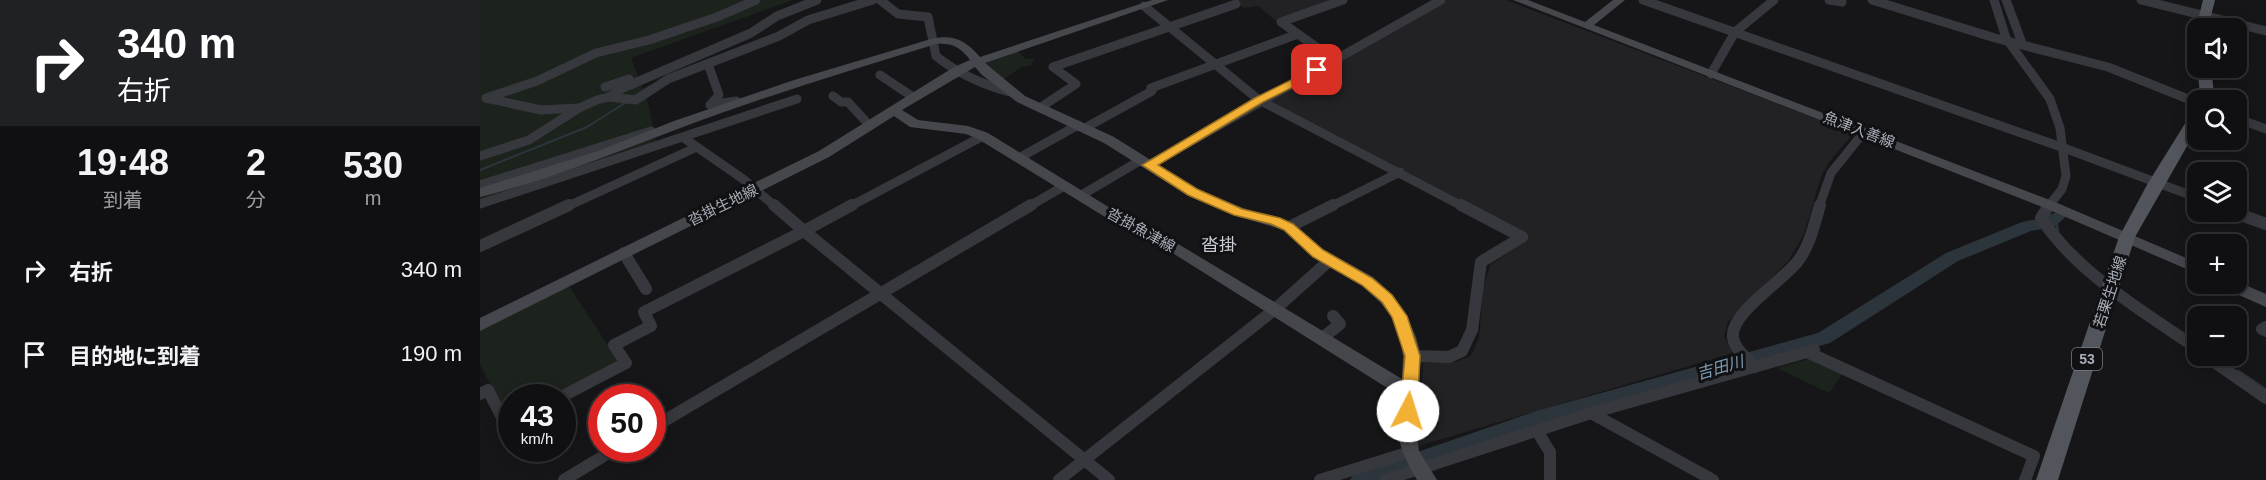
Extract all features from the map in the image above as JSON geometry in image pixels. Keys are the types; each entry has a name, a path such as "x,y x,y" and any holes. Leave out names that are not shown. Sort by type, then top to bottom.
{"main road":[{"path":"958,70 978,61 1163,0"},
{"name":"魚津入善線","path":"1518,0 2050,205 2187,264"},
{"path":"1586,26 1620,0"},
{"path":"2204,18 2209,0"},
{"path":"480,193 603,154 679,124 782,89 935,41 946,40 963,44 986,72 1011,92 1081,127 1192,192 1238,212 1275,221 1289,227 1318,254 1367,281 1387,299 1399,316 1412,356 1407,430 1417,464"},
{"name":"沓掛生地線","path":"480,325 824,154 958,70"},
{"name":"沓掛魚津線","path":"893,110 915,124 968,130 983,136 1128,225 1160,239 1410,393"},
{"name":"若栗生地線","path":"2046,480 2127,237 2187,132"},
{"path":"2247,292 2266,301"}],"street":[{"path":"483,98 545,78 596,53 649,40 717,17 756,0"},
{"path":"605,87 751,33 784,13 817,0"},
{"path":"609,97 630,99 668,79 779,36 817,16 873,0"},
{"path":"880,0 892,14 928,17 935,41 936,56 993,88 1011,92"},
{"path":"1336,61 1281,22 1343,0"},
{"path":"1080,196 1336,61 1441,0"},
{"path":"1643,0 2064,148 2187,194"},
{"path":"1711,74 1735,33 1774,0"},
{"path":"1829,0 1842,2"},
{"path":"1872,0 2008,41 2108,67 2187,99"},
{"path":"1994,0 2008,41 2051,100 2064,148 2065,183 2041,218 2046,228 2112,287 2187,341"},
{"path":"2006,0 2022,43"},
{"path":"2141,0 2192,18"},
{"path":"1147,4 1169,27 1259,100 1522,237 1481,262 1471,338 1464,352 1455,356 1412,356"},
{"path":"1041,107 1076,84 1053,67 1236,4"},
{"path":"2247,28 2266,31"},
{"path":"1019,158 1152,91 1151,88 1298,34"},
{"path":"480,156 529,140 579,108 609,97 623,88 717,46"},
{"path":"708,64 719,95 711,106 782,89"},
{"path":"880,75 913,97"},
{"path":"833,96 841,102 848,102 870,126"},
{"path":"483,98 541,111 579,108"},
{"path":"480,204 797,99"},
{"path":"2247,122 2266,129"},
{"path":"480,185 679,124"},
{"path":"1754,367 1733,340 1733,330 1741,316 1797,262 1809,242 1828,180 1837,163 1864,132"},
{"path":"576,389 626,363 614,345 651,326 644,312 804,231 983,136"},
{"path":"684,138 755,189 1109,480"},
{"path":"480,246 697,147"},
{"path":"1289,227 1400,172"},
{"path":"666,420 1064,186"},
{"path":"2247,217 2266,224"},
{"path":"624,253 646,289"},
{"path":"1059,480 1274,310 1330,260"},
{"path":"1321,339 1340,324 1332,316"},
{"path":"2266,327 2262,329 2266,331"},
{"path":"1320,480 1417,464 1810,351 2034,456 2025,480"},
{"path":"2220,366 2266,398"},
{"path":"480,394 488,390 498,409"},
{"path":"1591,413 1713,480"},
{"path":"1537,431 1550,452 1550,480"},
{"path":"564,480 594,462"},
{"path":"1385,480 1417,464"}],"shaded area":[{"path":"480,0 793,0 631,58 648,102 656,141 480,200"},
{"path":"1233,0 1338,0 1277,22 1258,6 1244,8"},
{"path":"1447,0 1506,0 1854,133 1829,162 1821,177 1804,234 1789,260 1728,322 1724,336 1733,353 1418,446 1423,363 1455,362 1471,356 1479,338 1483,289 1490,265 1520,245 1528,235 1267,100"},
{"path":"1018,51 1025,59 1034,58 1031,66 1022,67 1002,80 984,63"},
{"path":"569,286 620,364 576,386 576,384 498,384 498,398 480,365 480,330"},
{"path":"1812,358 1843,373 1829,393 1777,368"}],"waterway":[{"path":"633,97 650,86"},
{"path":"480,170 587,127 628,101"},
{"name":"吉田川","path":"1361,480 1536,419 1824,338 1952,257 2028,226 2048,223 2060,215"},
{"path":"2056,218 2058,234"},
{"path":"2238,371 2266,390"}],"district":[{"name":"沓掛","path":"1219,245"}],"route":[{"path":"1317,70 1259,100 1149,165 1192,192 1238,212 1275,221 1289,227 1318,254 1367,281 1387,299 1399,316 1408,337 1412,356 1408,411"}]}
